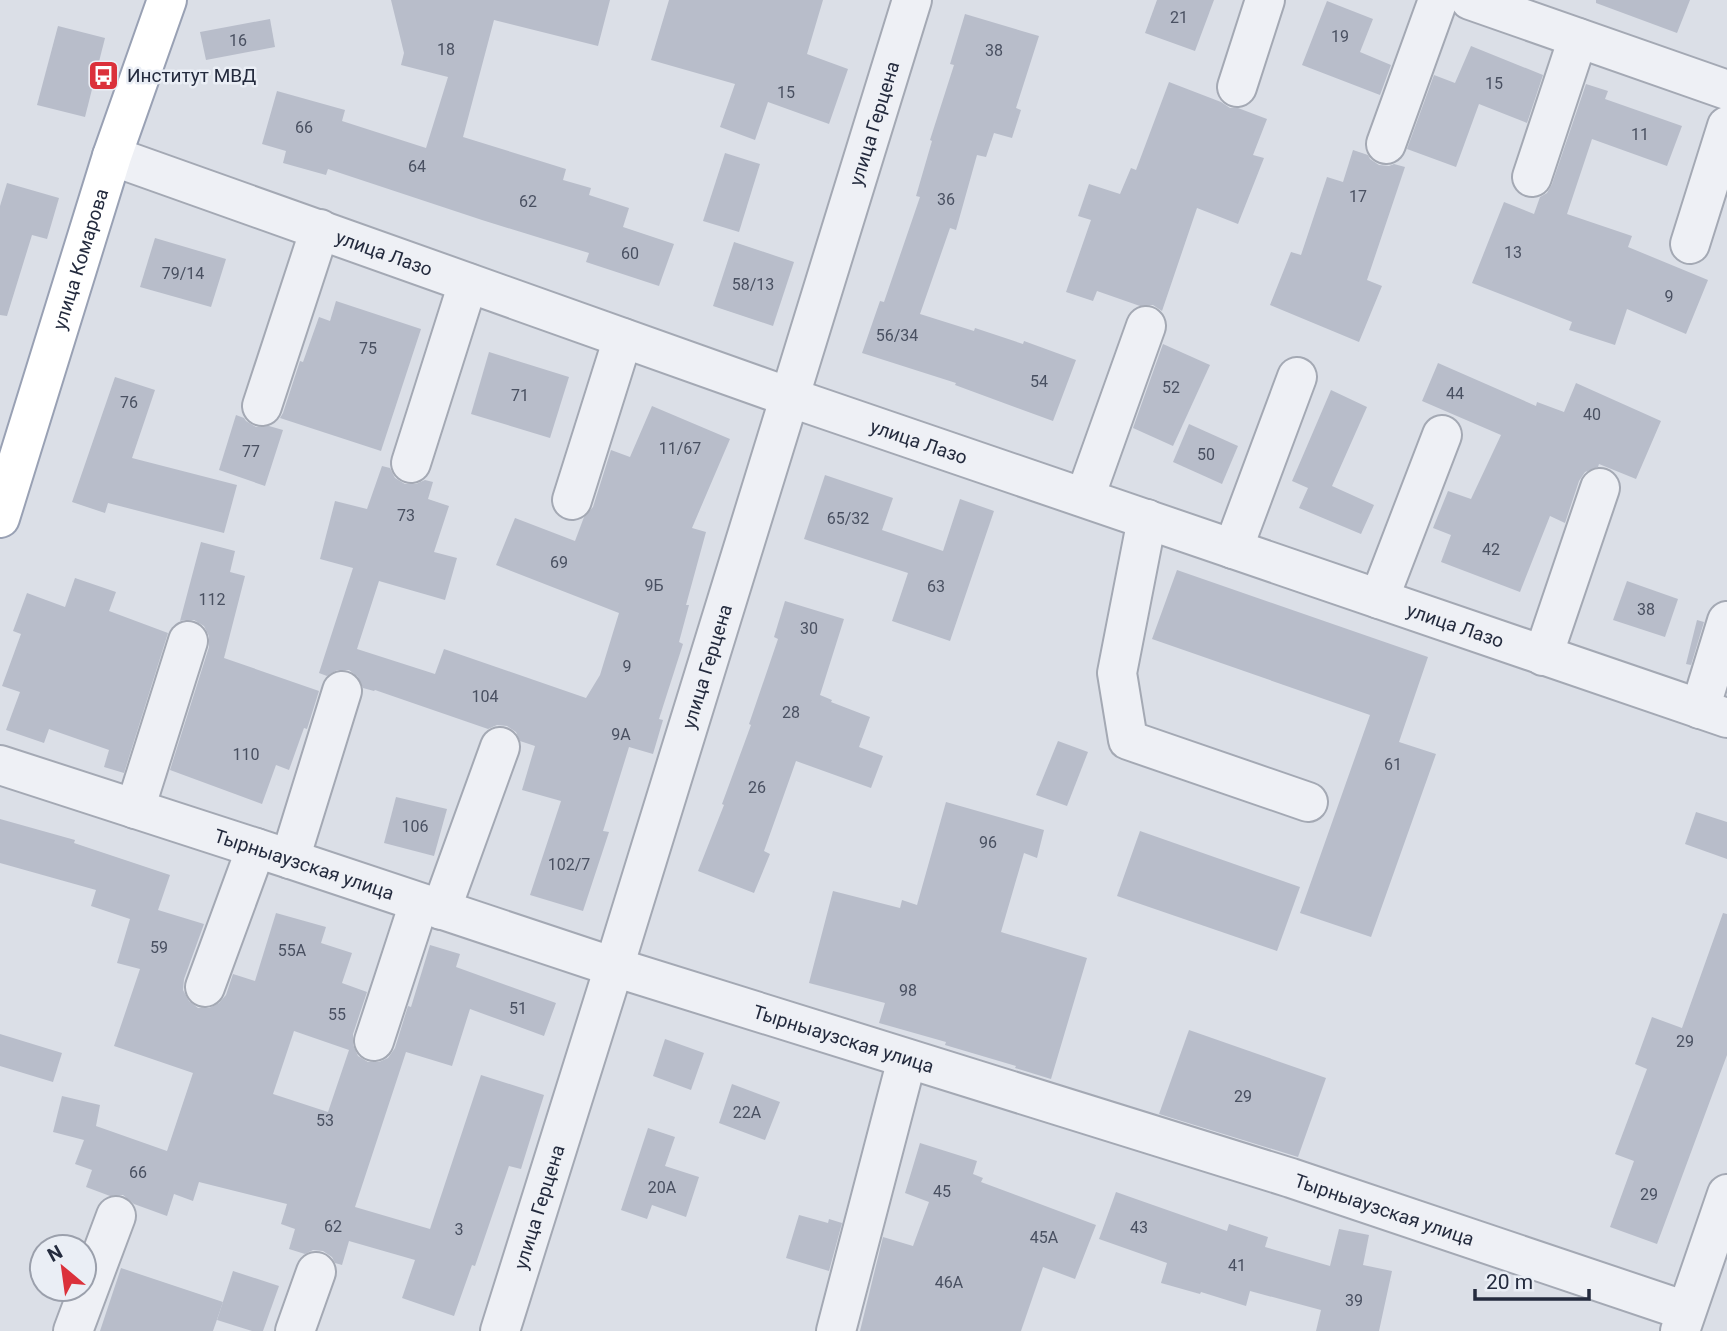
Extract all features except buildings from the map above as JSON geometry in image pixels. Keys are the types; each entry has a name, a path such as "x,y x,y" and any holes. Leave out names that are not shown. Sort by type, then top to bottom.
{"main road":[{"name":"улица Комарова","path":"0,518 112,156 171,1"}],"street":[{"name":"улица Герцена","path":"500,1331 912,0"},
{"path":"1237,87 1265,0"},
{"path":"1386,144 1438,0"},
{"path":"1470,0 1727,90"},
{"path":"1532,177 1578,38"},
{"path":"1690,244 1727,126"},
{"name":"улица Лазо","path":"112,156 789,397 1713,714"},
{"path":"262,406 320,229"},
{"path":"411,463 468,283"},
{"path":"1085,497 1146,327"},
{"path":"572,500 624,338"},
{"path":"1233,549 1297,377"},
{"path":"1379,599 1442,435"},
{"path":"1543,656 1600,488"},
{"path":"1147,519 1117,673 1128,740 1308,802"},
{"path":"1713,714 1727,621"},
{"path":"135,809 188,641"},
{"path":"205,987 273,853 342,691"},
{"path":"374,1041 500,747"},
{"name":"Тырныаузская улица","path":"0,765 614,967 1290,1178 1683,1321"},
{"path":"836,1331 907,1059"},
{"path":"1683,1321 1727,1194"},
{"path":"73,1331 116,1216"},
{"path":"295,1331 316,1272"}],"place":[{"name":"Институт МВД","path":"104,75"}]}
